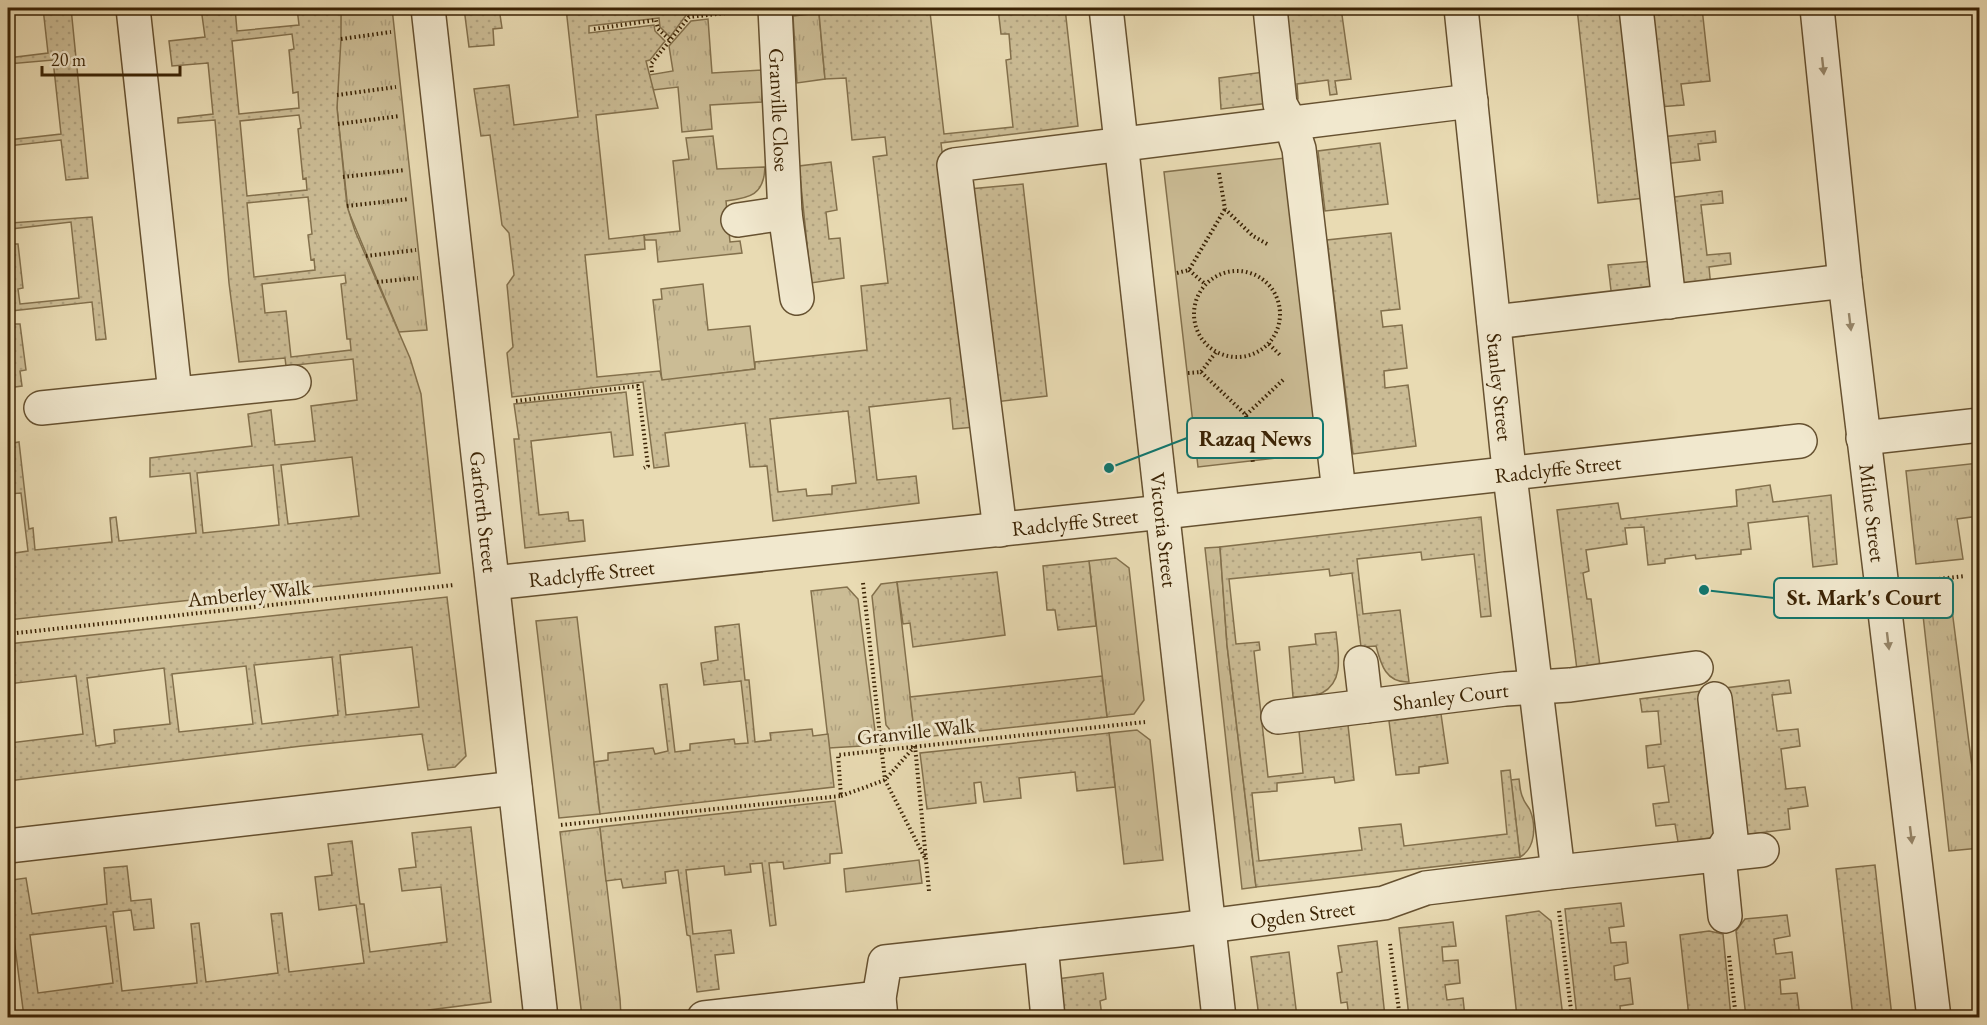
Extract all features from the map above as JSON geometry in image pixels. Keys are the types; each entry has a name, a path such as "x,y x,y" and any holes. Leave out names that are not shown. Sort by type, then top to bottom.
{"street":[{"path":"133,8 175,393"},
{"name":"Garforth Street","path":"428,8 515,788 526,1015"},
{"name":"Granville Close","path":"775,8 785,213 797,298"},
{"name":"Victoria Street","path":"1106,8 1219,1017"},
{"path":"1270,8 1280,104 1291,124 1299,149 1339,492"},
{"name":"Stanley Street","path":"1461,8 1510,474 1558,872"},
{"path":"1636,8 1669,302"},
{"name":"Milne Street","path":"1817,8 1863,438 1934,1017"},
{"path":"1000,530 954,165 1471,101"},
{"path":"738,220 785,213"},
{"path":"1494,322 1845,281"},
{"path":"41,408 294,382"},
{"path":"1863,438 1980,425"},
{"name":"Radclyffe Street","path":"493,583 1000,530 1800,441"},
{"name":"Shanley Court","path":"1361,663 1366,706"},
{"name":"Shanley Court","path":"1278,717 1570,685 1696,668"},
{"path":"1715,699 1731,837 1719,856 1725,916"},
{"path":"8,846 515,788"},
{"name":"Ogden Street","path":"880,1008 885,962 1208,926 1384,903 1426,888 1762,850"},
{"path":"1041,945 1048,1017"},
{"path":"704,1017 880,1008"}],"path":[{"path":"341,11 370,8"},
{"path":"652,72 651,64 689,17 743,11"},
{"path":"594,29 656,20 658,29 670,40"},
{"path":"341,39 392,32"},
{"path":"337,95 396,87"},
{"path":"338,124 401,116"},
{"path":"1219,169 1225,209 1253,236 1285,254 1311,252"},
{"path":"343,177 407,170"},
{"path":"347,206 410,199"},
{"path":"1168,274 1189,270 1225,209"},
{"path":"366,256 426,249"},
{"path":"1189,270 1205,284"},
{"path":"1238,270 1252,273 1265,281 1274,291 1279,304 1280,318 1269,344 1244,357 1216,352 1205,344 1197,332 1193,318 1194,303 1205,284 1223,272 1238,270"},
{"path":"377,282 419,278"},
{"path":"1179,374 1201,372 1216,352"},
{"path":"1201,372 1245,415 1254,473"},
{"path":"516,401 638,386 648,466 644,468"},
{"path":"862,576 885,780 926,860"},
{"path":"1919,581 1965,576"},
{"name":"Amberley Walk","path":"8,634 463,584 493,583"},
{"name":"Granville Walk","path":"841,796 838,755 1185,717"},
{"path":"550,826 841,796 885,780 915,746"},
{"path":"915,746 929,891"},
{"path":"1558,872 1559,906 1572,1017"},
{"path":"1384,903 1400,1017"},
{"path":"1725,916 1736,1017"},
{"path":"8,997 10,1017"},
{"path":"472,1017 526,1015"}],"green space":[{"path":"43,8 71,8 88,178 66,180 61,140 8,146 8,140 61,134 53,60 8,64 8,58 48,53"},
{"path":"201,8 235,8 237,31 299,25 297,8 341,8 337,108 347,206 355,231 410,358 421,394 440,573 8,620 8,554 28,551 21,493 8,494 8,444 19,442 29,529 33,528 35,550 112,542 110,518 116,517 119,541 196,533 190,473 150,477 150,458 252,446 248,414 271,410 275,445 315,441 311,406 357,400 353,359 286,366 285,358 239,362 229,283 215,120 178,123 178,118 213,114 208,63 172,66 169,41 205,37","holes":["292,34 294,49 289,50 293,93 298,92 299,108 239,114 232,41","299,115 301,128 298,129 303,179 306,178 307,190 247,196 240,121","308,197 312,234 308,235 311,260 314,259 315,270 254,277 247,203","345,275 346,283 341,284 347,339 350,339 351,350 291,357 286,311 265,313 262,284","352,457 359,516 288,524 281,465","273,465 279,525 203,533 197,473"]},
{"path":"341,8 392,8 427,330 399,332 348,210 337,108"},
{"path":"464,8 499,8 502,28 493,29 494,45 469,47"},
{"path":"566,8 746,8 687,14 670,37 660,27 659,18 589,26 589,33 654,25 655,31 665,41 650,60 646,61 658,108 596,115 609,239 644,235 645,249 585,255 597,377 660,371 662,380 755,369 755,362 867,350 861,286 888,283 873,157 887,155 885,137 852,140 846,78 825,79 819,13 844,10 844,8 963,8 930,12 944,134 1013,127 1006,60 1011,59 1009,34 1001,34 998,8 1065,8 1078,126 941,143 975,427 953,429 950,398 869,407 877,480 916,476 919,503 773,521 767,466 750,467 745,423 665,433 669,466 654,468 643,382 512,397 507,353 513,347 507,285 514,275 509,233 502,225 490,135 481,136 474,89 509,85 514,125 578,117","holes":["848,411 856,483 832,486 832,494 807,496 806,489 778,492 770,419"]},
{"path":"1281,8 1341,8 1351,79 1335,81 1337,94 1330,95 1328,80 1297,84 1298,99 1293,100"},
{"path":"1577,8 1625,8 1645,198 1598,203"},
{"path":"1647,8 1702,8 1710,81 1681,84 1684,105 1658,107"},
{"path":"819,13 825,79 797,83 793,16"},
{"path":"708,19 712,73 762,70 762,102 710,105 712,129 682,132 678,87 653,90 649,75 673,71 669,46 691,21"},
{"path":"1264,72 1269,103 1221,109 1219,78"},
{"path":"1715,131 1716,142 1698,144 1700,160 1663,164 1661,137"},
{"path":"713,136 717,169 765,167 759,189 749,196 726,201 730,242 740,241 742,253 658,262 656,240 645,240 644,235 680,231 673,161 689,159 686,138"},
{"path":"1380,143 1388,204 1325,211 1318,151"},
{"path":"1285,158 1319,453 1198,467 1164,172"},
{"path":"8,162 13,209 9,210 11,223 92,217 106,339 96,340 92,302 11,311 12,324 20,324 26,370 20,371 22,386 8,388","holes":["71,222 79,298 20,304 18,289 23,288 18,244 13,244 11,229"]},
{"path":"831,162 837,210 826,212 829,239 840,238 844,278 811,283 799,166"},
{"path":"1023,184 1047,396 995,402 969,189"},
{"path":"1722,191 1723,203 1701,205 1707,255 1730,253 1731,264 1709,267 1711,288 1679,292 1667,198"},
{"path":"1391,233 1400,309 1381,311 1383,327 1402,325 1407,368 1384,371 1385,388 1408,385 1416,446 1353,454 1327,240"},
{"path":"1652,261 1655,293 1612,299 1608,265"},
{"path":"703,284 708,330 750,326 755,369 662,381 653,300 662,299 661,289"},
{"path":"626,392 633,455 614,457 611,432 531,441 539,515 568,512 569,521 583,520 585,541 525,548 514,439 519,439 514,404"},
{"path":"1979,463 1979,516 1957,519 1963,559 1916,564 1906,471"},
{"path":"1770,485 1773,502 1831,495 1837,564 1813,567 1808,516 1748,523 1751,549 1741,550 1741,554 1696,559 1695,555 1665,559 1665,563 1648,565 1644,527 1625,528 1627,544 1586,550 1589,571 1583,573 1587,599 1591,599 1600,666 1577,670 1557,510 1618,503 1621,519 1737,506 1736,490"},
{"path":"1481,517 1491,616 1481,617 1474,554 1422,560 1421,552 1357,559 1363,614 1400,610 1409,682 1401,682 1386,672 1376,646 1361,647 1352,573 1330,576 1329,569 1229,579 1236,644 1259,642 1260,650 1254,651 1268,777 1303,773 1299,731 1348,725 1354,780 1335,783 1334,777 1277,783 1277,791 1252,793 1259,861 1362,850 1359,828 1401,824 1404,846 1507,834 1501,771 1510,770 1520,857 1256,887 1227,645 1220,547"},
{"path":"1220,547 1227,645 1256,887 1242,889 1205,548"},
{"path":"1116,558 1129,568 1144,700 1134,714 1107,717 1089,561"},
{"path":"1089,561 1096,626 1058,630 1055,610 1047,610 1043,566"},
{"path":"997,572 1005,635 913,647 910,623 903,624 897,582"},
{"path":"897,582 915,738 898,740 886,725 872,596 881,584"},
{"path":"847,587 858,599 875,731 862,746 829,748 811,591"},
{"path":"1950,594 1976,798 1979,798 1980,848 1949,851 1921,597"},
{"path":"447,597 466,756 455,767 428,770 422,734 8,781 8,728 10,743 83,734 76,676 8,684 8,644","holes":["412,647 419,707 346,715 340,655","332,657 338,715 262,724 254,665","246,666 253,724 179,732 172,674","164,668 170,724 114,730 115,743 96,746 87,678"]},
{"path":"577,617 600,814 559,818 536,621"},
{"path":"739,624 745,680 749,680 755,742 771,740 770,733 812,729 813,736 828,734 834,787 600,814 594,762 608,760 608,753 653,748 655,754 668,751 660,685 667,684 675,752 690,750 690,744 734,739 735,744 748,743 741,681 704,685 701,663 718,660 715,627"},
{"path":"1336,632 1339,657 1334,681 1322,693 1293,697 1289,647 1316,644 1315,634"},
{"path":"1102,676 1107,717 915,738 910,697"},
{"path":"1789,680 1791,693 1772,695 1777,731 1798,729 1800,746 1781,749 1786,789 1805,787 1808,806 1788,809 1790,829 1743,835 1725,688"},
{"path":"1701,691 1718,837 1678,842 1675,824 1656,826 1653,804 1669,802 1664,766 1648,768 1646,746 1661,744 1658,711 1642,712 1640,699"},
{"path":"1441,714 1448,763 1419,767 1419,773 1396,775 1389,721"},
{"path":"1137,730 1150,740 1163,860 1124,864 1109,733"},
{"path":"1109,733 1115,787 1077,791 1075,772 1019,778 1021,798 984,802 981,782 974,783 976,803 927,809 920,753"},
{"path":"1519,779 1522,796 1530,810 1534,829 1529,848 1520,857 1511,780"},
{"path":"835,801 842,853 830,854 830,863 784,869 783,862 769,863 776,925 770,926 762,863 750,864 751,872 725,875 724,866 686,870 693,934 731,930 734,953 715,955 719,989 697,992 678,870 665,872 666,883 623,888 621,879 606,881 600,827"},
{"path":"471,827 491,1002 366,1018 24,1017 8,892 8,884 12,880 26,878 32,914 107,904 104,868 127,866 131,901 151,899 154,928 134,930 131,910 113,912 122,991 197,983 191,924 199,923 206,982 278,973 271,914 282,913 289,972 364,963 356,905 319,910 315,877 332,875 328,844 352,841 360,904 364,904 370,952 447,942 441,887 402,891 399,869 416,867 412,833","holes":["106,926 113,983 38,993 30,935"]},
{"path":"600,827 621,1017 582,1017 560,832"},
{"path":"919,860 922,883 846,892 844,869"},
{"path":"1875,865 1892,1017 1853,1017 1836,869"},
{"path":"1621,903 1624,926 1609,928 1611,943 1626,942 1628,963 1614,966 1615,980 1630,978 1633,1004 1620,1006 1621,1017 1577,1017 1565,909"},
{"path":"1539,911 1551,921 1563,1017 1517,1017 1506,916"},
{"path":"1787,915 1790,936 1774,939 1776,954 1792,952 1795,978 1780,980 1781,994 1797,993 1800,1017 1746,1017 1736,931 1745,919"},
{"path":"1453,922 1456,946 1442,947 1443,961 1458,960 1460,983 1445,985 1447,1000 1463,998 1465,1017 1409,1017 1399,928"},
{"path":"1709,931 1723,934 1731,1017 1689,1017 1680,935"},
{"path":"1377,941 1385,1017 1349,1017 1347,1002 1341,1003 1337,973 1342,972 1338,946"},
{"path":"1289,952 1297,1017 1259,1017 1251,957"},
{"path":"1103,973 1106,999 1100,1001 1102,1017 1063,1017 1057,979"}],"place":[{"name":"Razaq News","path":"1109,468"},
{"name":"St. Mark's Court","path":"1704,590"}]}
